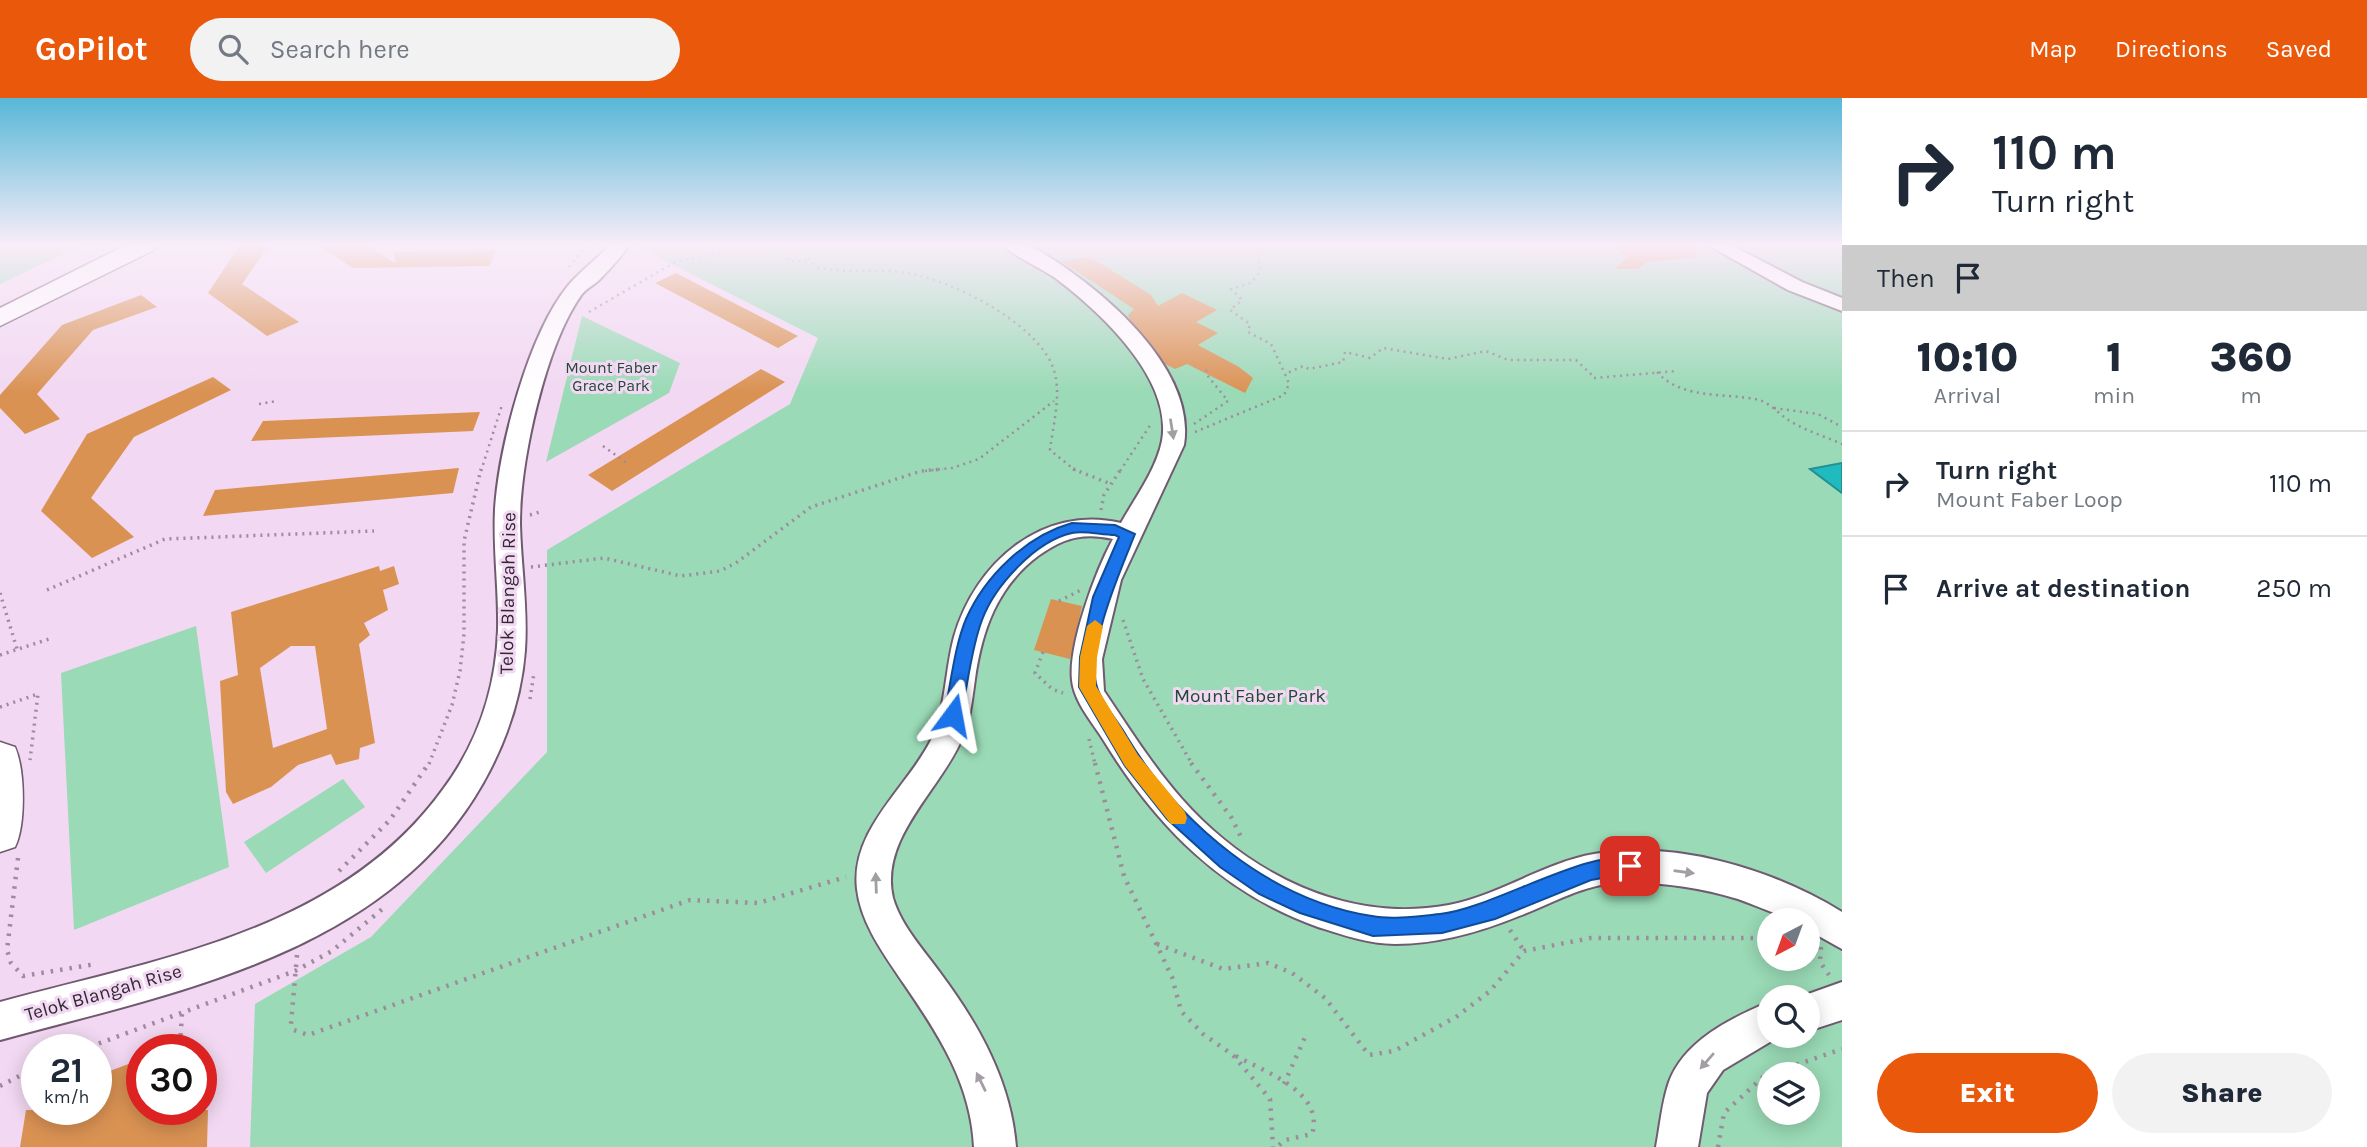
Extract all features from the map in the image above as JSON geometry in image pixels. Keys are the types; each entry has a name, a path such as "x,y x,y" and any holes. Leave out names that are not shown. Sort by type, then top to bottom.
{"main road":[{"path":"0,318 48,294"},
{"path":"0,759 0,834"}],"street":[{"name":"Telok Blangah Rise","path":"0,1021 254,949 322,916 376,880 429,836 471,779 499,719 510,665 508,506 517,445 544,353 573,294"},
{"path":"1087,294 1112,315 1145,352 1168,404 1175,440 1114,524 1088,657 1088,687 1132,761 1173,814 1227,861 1266,888 1300,904 1373,926 1442,924 1495,909 1590,871 1635,866 1693,873 1780,897 1816,914 1832,935"},
{"path":"1815,294 1842,305"},
{"path":"995,1147 996,1124 987,1095 947,1013 886,927 873,886 878,845 947,739 973,622 986,596 1022,556 1046,538 1072,528 1114,524"},
{"path":"1820,1003 1837,991"},
{"path":"1678,1147 1688,1085 1709,1056 1757,1028"}],"path":[{"path":"589,312 620,294"},
{"path":"962,294 1014,320 1038,341 1052,366 1054,401 1050,450 1061,463 1078,473 1111,484"},
{"path":"1195,432 1250,410 1261,401 1284,395 1289,384 1271,344 1248,332 1250,324 1230,310 1242,300 1236,294"},
{"path":"1285,373 1303,366 1309,369 1343,362 1345,352 1370,358 1383,348 1448,359 1486,351 1508,360 1576,360 1594,378 1678,371"},
{"path":"1189,426 1213,414 1228,401 1207,375 1206,368"},
{"path":"1657,372 1668,384 1728,398 1757,399 1788,420 1842,444"},
{"path":"328,878 365,848 405,804 436,755 449,717 464,636 466,528 503,400"},
{"path":"258,404 277,401"},
{"path":"525,568 604,558 681,576 720,571 736,563 811,507 921,471 952,468 979,459 1054,401"},
{"path":"1774,408 1818,414 1842,427"},
{"path":"1114,524 1104,495 1153,423"},
{"path":"603,446 628,464"},
{"path":"47,590 165,539 374,531"},
{"path":"0,593 17,649"},
{"path":"1125,622 1128,640 1143,679 1192,765 1231,817"},
{"path":"0,655 49,639"},
{"path":"1043,652 1035,673 1052,689 1070,695"},
{"path":"0,707 38,694"},
{"path":"1088,737 1124,876 1172,977 1181,1011 1203,1034 1309,1101 1317,1113 1318,1124 1312,1134 1285,1140 1275,1147 1270,1099 1233,1055"},
{"path":"112,1039 295,971 291,1024 301,1034 317,1034 690,900 758,903 846,877"},
{"path":"1832,935 1820,962 1837,991"},
{"path":"1157,944 1223,969 1268,963 1292,973 1325,998 1369,1055 1394,1051 1456,1017 1490,991 1524,951 1591,938 1757,938"},
{"path":"23,976 104,963"},
{"path":"181,1034 182,1014"},
{"path":"1284,1084 1306,1035"},
{"path":"1718,1147 1724,1112 1764,1076 1842,1049"},
{"path":"0,1086 21,1075"}],"green space":[{"name":"Mount Faber Park","path":"731,294 1842,294 1842,1147 250,1147 255,1004 371,937 547,752 547,550 790,404 818,338"},
{"name":"Mount Faber Grace Park","path":"582,316 680,363 669,393 546,462"},
{"path":"196,626 229,867 74,930 61,673"},
{"path":"343,779 365,807 266,873 244,842"}],"shaded area":[{"path":"1842,463 1842,493 1810,469"}],"building":[{"path":"209,294 257,294 299,322 267,336"},
{"path":"676,294 717,294 798,336 778,348"},
{"path":"1111,294 1149,294 1158,306 1184,294 1217,310 1196,322 1218,333 1198,345 1239,367 1253,378 1245,393 1187,364 1175,369 1165,364 1130,320 1128,315 1134,309"},
{"path":"141,295 157,307 93,330 37,394 60,419 25,434 0,408 0,395 62,325"},
{"path":"761,369 785,382 612,491 588,475"},
{"path":"213,377 231,390 134,437 91,498 134,537 92,558 41,511 87,434"},
{"path":"480,412 473,431 251,441 263,421"},
{"path":"459,468 453,493 203,516 215,490"},
{"path":"379,566 380,571 394,566 399,584 383,590 388,610 364,623 370,635 359,644 375,743 360,748 359,759 336,765 331,754 298,765 271,787 233,804 226,792 220,681 238,675 231,612","holes":["291,646 315,646 327,729 273,748 260,668"]},
{"path":"1051,599 1082,606 1070,659 1034,650"},
{"path":"126,1065 126,1125 208,1125 207,1147 20,1147 24,1125 112,1125 112,1070"}],"slow traffic":[{"path":"1095,626 1088,657 1088,687 1132,761 1178,818"}],"route":[{"path":"953,715 973,622 986,596 1022,556 1046,538 1072,528 1100,527 1115,530 1128,534 1101,597 1088,657 1088,687 1132,761 1173,814 1227,861 1266,888 1300,904 1373,926 1442,924 1495,909 1590,871 1630,866"}]}
